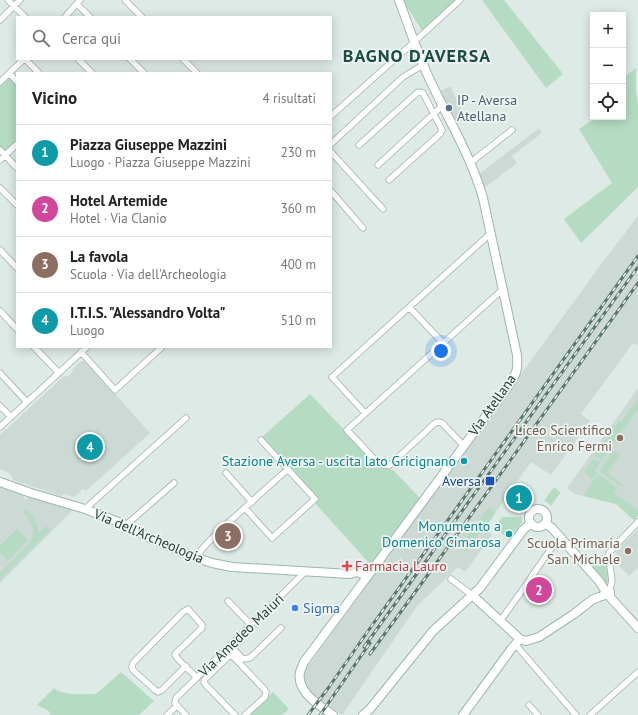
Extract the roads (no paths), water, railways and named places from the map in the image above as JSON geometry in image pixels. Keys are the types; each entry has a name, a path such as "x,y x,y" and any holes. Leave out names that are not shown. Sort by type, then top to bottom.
{"main road":[{"name":"Via Atellana","path":"333,715 309,697 303,689 300,680 300,672 304,662 509,385 516,374 518,366 503,289 478,180 429,80 399,0"},
{"name":"Via dell'Archeologia","path":"0,482 31,493 85,508 126,525 149,538 212,563 232,567 354,574 364,582"},
{"path":"536,509 542,510 547,517 544,524 537,527 531,523 529,521 529,515 536,509"},
{"path":"363,715 433,631 480,588 523,530 531,523"},
{"path":"544,524 552,528 589,569 607,593"},
{"path":"544,524 557,542 596,585 607,593 637,624"},
{"path":"354,574 373,569"},
{"path":"463,715 517,642 539,637 592,600 607,593"},
{"path":"472,595 500,621 517,642"}],"street":[{"path":"8,0 24,16"},
{"path":"0,20 20,0"},
{"path":"125,0 141,16"},
{"path":"332,115 460,0"},
{"path":"66,16 78,2 89,16"},
{"path":"0,82 24,60"},
{"path":"26,60 38,72"},
{"path":"79,60 91,72"},
{"path":"131,60 143,72"},
{"path":"184,60 195,72"},
{"path":"332,143 403,77 423,65"},
{"path":"10,74 16,81"},
{"path":"359,145 418,92 423,93 442,130 440,134 389,180"},
{"path":"378,165 442,106"},
{"path":"470,163 512,130"},
{"path":"0,160 16,145"},
{"path":"0,150 16,167"},
{"path":"332,153 383,209"},
{"path":"0,188 16,204"},
{"path":"332,192 363,228"},
{"path":"365,413 332,377 490,233"},
{"path":"0,250 16,267"},
{"path":"464,446 442,423 435,423 390,465 384,466 378,463 346,430 503,289"},
{"path":"410,307 443,343"},
{"path":"0,311 16,328"},
{"path":"35,348 59,373"},
{"path":"0,427 86,348"},
{"path":"81,352 115,390 161,348"},
{"path":"0,373 27,402"},
{"path":"0,406 11,417"},
{"path":"85,508 186,418"},
{"path":"245,508 272,538 315,499 261,440"},
{"path":"197,558 202,549 208,543 288,469"},
{"path":"226,473 252,502"},
{"path":"126,525 174,483"},
{"path":"607,593 612,581 609,554 638,522"},
{"path":"500,621 557,542"},
{"name":"Via Amedeo Maiuri","path":"177,706 175,703 176,698 305,572"},
{"path":"451,579 472,595"},
{"path":"228,601 251,625"},
{"path":"186,666 162,690 158,692 138,675 132,667 133,663 183,612 188,609 201,623 202,628 176,652 176,657 186,666 197,678"},
{"path":"228,647 243,659 250,658 281,628"},
{"path":"517,642 576,715"},
{"path":"228,647 231,654 266,692 265,697 245,715"},
{"path":"231,654 205,679 204,682 234,715"},
{"path":"590,715 638,672"},
{"path":"530,705 538,715"},
{"path":"167,715 177,706 186,715"}],"railway":[{"path":"308,715 638,256"},
{"path":"364,647 638,267"},
{"path":"370,654 638,283"},
{"path":"320,715 370,643"}],"place":[{"name":"IP - Aversa Atellana","path":"449,108"},
{"name":"Liceo Scientifico Enrico Fermi","path":"620,438"},
{"name":"I.T.I.S. \"Alessandro Volta\"","path":"90,447"},
{"name":"Stazione Aversa - uscita lato Gricignano","path":"464,461"},
{"name":"Aversa","path":"490,481"},
{"name":"Piazza Giuseppe Mazzini","path":"519,498"},
{"name":"Monumento a Domenico Cimarosa","path":"509,534"},
{"name":"La favola","path":"228,536"},
{"name":"Scuola Primaria San Michele","path":"628,551"},
{"name":"Farmacia Lauro","path":"347,566"},
{"name":"Hotel Artemide","path":"539,590"},
{"name":"Sigma","path":"295,608"}],"district":[{"name":"BAGNO D'AVERSA","path":"417,56"}]}
